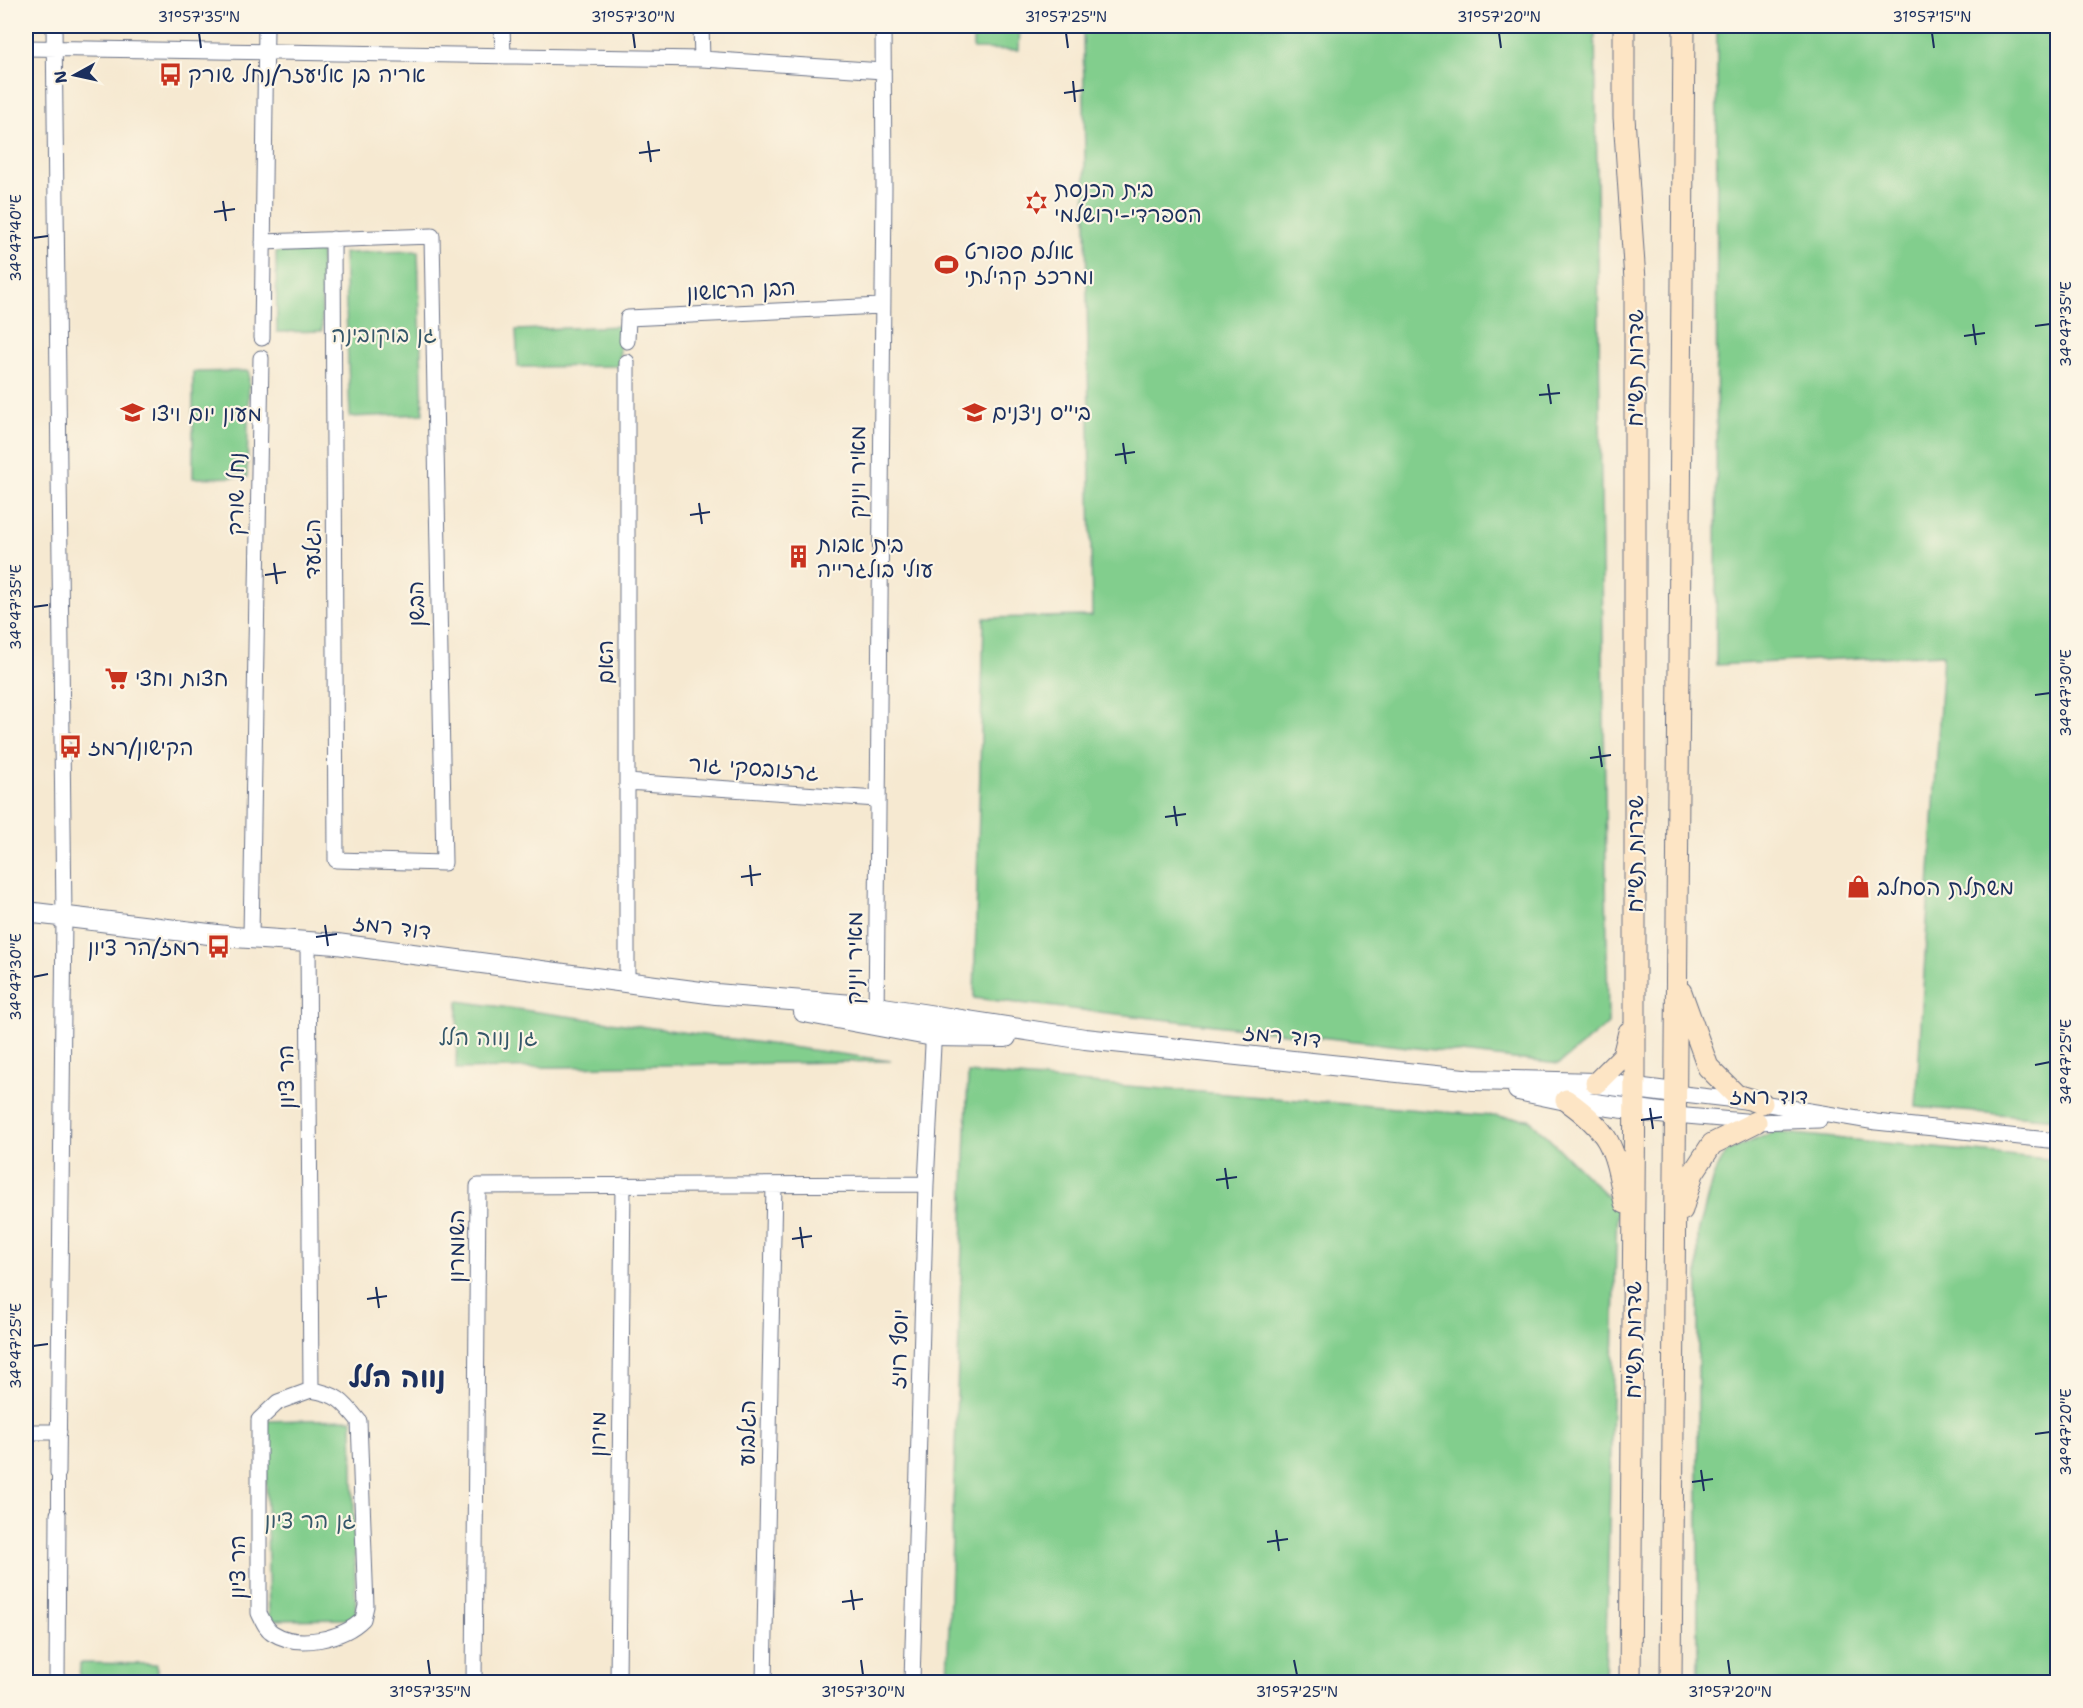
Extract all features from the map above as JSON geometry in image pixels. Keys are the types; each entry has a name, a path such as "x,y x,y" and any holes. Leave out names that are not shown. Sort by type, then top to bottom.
{"main road":[{"name":"שדרות תש\"ח","path":"1624,26 1624,117 1635,280 1634,1244 1630,1683"},
{"name":"שדרות תש\"ח","path":"1671,1683 1684,26"},
{"path":"1674,1237 1693,1173 1712,1144 1759,1113 1736,1095 1708,1067 1676,978"},
{"path":"1596,1083 1623,1056 1634,1008"},
{"path":"1566,1100 1591,1117 1614,1149 1634,1244"}],"street":[{"path":"54,26 64,917 57,1683"},
{"name":"נחל שורק","path":"252,936 266,26"},
{"path":"502,26 503,56"},
{"path":"701,26 702,59"},
{"name":"מאיר ויניק","path":"876,1017 882,26"},
{"path":"26,48 702,59 883,72"},
{"name":"הבשן","path":"333,239 432,236 444,863 336,860"},
{"path":"263,242 333,239"},
{"name":"הגלעד","path":"333,239 336,860"},
{"name":"הבן הראשון","path":"627,341 627,318 881,306"},
{"name":"האם","path":"627,341 627,984"},
{"name":"גרזובסקי גור","path":"627,782 877,799"},
{"name":"דוד רמז","path":"26,912 308,943 337,944 876,1017 935,1016 1085,1039 1473,1080 1596,1083 1634,1087 1675,1093 1759,1113"},
{"name":"הר ציון","path":"308,943 312,1390"},
{"name":"יוסף רויז","path":"912,1683 926,1184 935,1016"},
{"name":"דוד רמז","path":"876,1017 933,1036 1085,1039"},
{"name":"דוד רמז","path":"1473,1080 1566,1100 1675,1115 1759,1113 1853,1119 2058,1142"},
{"name":"השומרון","path":"474,1683 478,1186 926,1184"},
{"name":"מירון","path":"618,1683 623,1185"},
{"name":"הגלבוע","path":"764,1683 774,1185"},
{"name":"הר ציון","path":"312,1390 331,1393 344,1403 359,1421 366,1606 363,1619 342,1635 327,1639 288,1639 272,1633 259,1614 259,1420 278,1402 312,1390"},
{"path":"26,1432 59,1432"}],"green space":[{"path":"973,26 1114,26 1114,29 1020,27 1019,50 973,49"},
{"path":"1118,26 1595,26 1608,1024 1559,1064 974,998 984,618 1092,616 1083,30 1117,31"},
{"path":"1717,26 2057,26 2057,1119 1916,1107 1943,654 1716,665"},
{"path":"321,251 322,331 277,332 276,252"},
{"name":"גן בוקובינה","path":"418,251 423,414 350,417 344,253"},
{"path":"621,326 619,366 518,367 516,330"},
{"path":"249,371 247,477 193,478 193,372"},
{"name":"גן נווה הלל","path":"458,1001 891,1061 456,1069"},
{"path":"968,1073 1529,1119 1617,1206 1605,1682 947,1682"},
{"path":"1774,1132 2057,1160 2057,1682 1698,1682 1698,1233 1713,1177 1727,1151"},
{"name":"גן הר ציון","path":"352,1419 356,1619 269,1620 265,1421"},
{"path":"80,1663 157,1664 157,1682 79,1682"}],"place":[{"name":"אריה בן אליעזר/נחל שורק","path":"170,74"},
{"name":"בית הכנסת הספרדי-ירושלמי","path":"1036,202"},
{"name":"אולם ספורט ומרכז קהילתי","path":"946,264"},
{"name":"בי\"ס ניצנים","path":"974,412"},
{"name":"מעון יום ויצו","path":"133,413"},
{"name":"בית אבות עולי בולגרייה","path":"799,557"},
{"name":"חצות וחצי","path":"117,678"},
{"name":"הקישון/רמז","path":"70,747"},
{"name":"משתלת הסחלב","path":"1859,887"},
{"name":"רמז/הר ציון","path":"218,947"}],"district":[{"name":"נווה הלל","path":"397,1377"}]}
